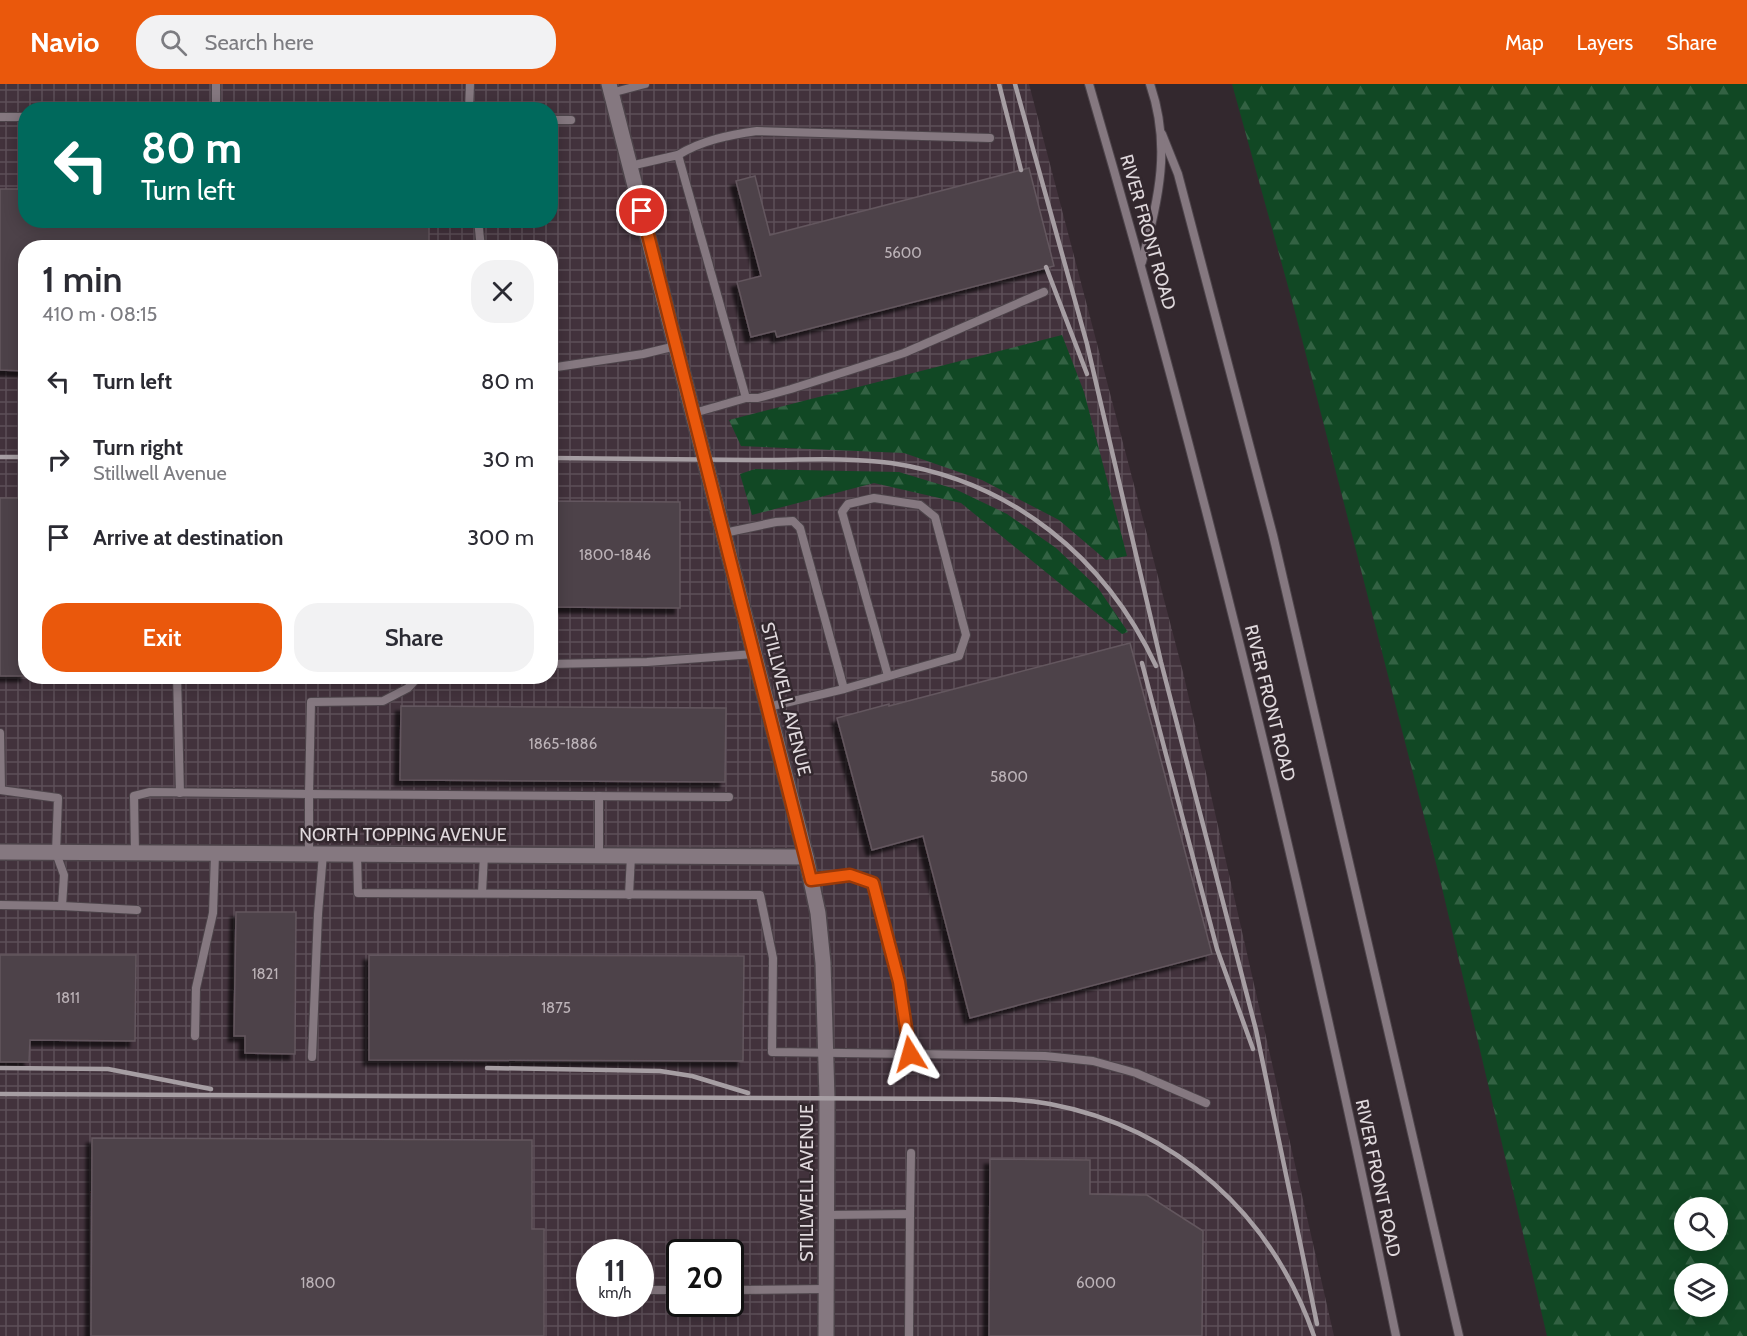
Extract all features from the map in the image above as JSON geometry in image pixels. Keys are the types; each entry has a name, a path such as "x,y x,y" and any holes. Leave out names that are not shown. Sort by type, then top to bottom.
{"street":[{"name":"STILLWELL AVENUE","path":"610,89 694,413 806,857 818,913 823,963 826,1054 826,1336"},
{"name":"NORTH TOPPING AVENUE","path":"0,852 806,857"}],"lane":[{"path":"216,84 216,102"},
{"path":"469,102 470,84"},
{"path":"610,89 645,84"},
{"name":"RIVER FRONT ROAD","path":"1089,84 1142,264 1218,554 1286,833 1355,1137 1396,1336"},
{"path":"1150,84 1162,134 1178,174 1273,535 1459,1336"},
{"path":"0,117 18,117"},
{"path":"558,120 572,120"},
{"path":"630,166 678,155 694,145 726,136 758,131 990,138"},
{"path":"1142,264 1161,179 1162,134"},
{"path":"678,155 746,398"},
{"path":"694,413 746,398 758,398 791,390 903,353 1044,292"},
{"path":"558,367 642,354 676,346"},
{"path":"768,707 843,689 959,656 966,635 935,517 920,505 874,498 848,504 842,512 888,676"},
{"path":"724,533 776,522 793,521 800,528 843,689"},
{"path":"558,664 646,662 754,654"},
{"path":"177,684 180,793"},
{"path":"312,1057 316,854 309,794 311,702 383,700 412,684"},
{"path":"0,733 1,790 58,798 56,853 64,875 62,906"},
{"path":"135,853 134,796 150,792 729,796"},
{"path":"599,796 599,856"},
{"path":"195,1036 196,988 213,913 215,854"},
{"path":"357,855 358,893 760,895 773,957 772,1052 1045,1056 1093,1062 1136,1072 1206,1102"},
{"path":"482,894 484,855"},
{"path":"628,895 631,856"},
{"path":"811,880 850,875 873,883 899,982 910,1054"},
{"path":"0,904 137,910"},
{"path":"909,1336 911,1153"},
{"path":"826,1215 910,1214"},
{"path":"744,1290 826,1289"}],"shaded area":[{"path":"0,84 1029,84 1183,672 1334,1336 0,1336"}],"green space":[{"path":"1232,84 1747,84 1747,1336 1547,1336 1439,875 1294,308"},
{"path":"1062,335 1084,392 1127,556 1106,560 1059,520 982,480 904,453 741,446 729,420"},
{"path":"755,469 899,472 955,489 1007,514 1056,548 1098,588 1128,632 1122,634 961,503 874,483 752,515 740,474"}],"building":[{"path":"1029,168 1054,266 777,337 775,331 751,337 737,282 761,276 736,181 755,176 770,235"},
{"path":"0,189 18,189 18,228 429,228 429,240 18,240 18,371 0,370"},
{"path":"0,498 18,498 18,676 0,676"},
{"path":"558,501 680,502 680,608 558,607"},
{"path":"1130,643 1212,954 970,1018 923,836 872,850 837,718"},
{"path":"401,706 726,708 725,782 400,780"},
{"path":"236,912 296,912 295,1054 245,1053 245,1036 234,1036"},
{"path":"0,955 136,955 135,1041 30,1040 29,1062 0,1062"},
{"path":"369,955 744,956 743,1061 369,1060"},
{"path":"92,1138 532,1140 532,1229 544,1229 544,1336 91,1336"},
{"path":"990,1159 1090,1160 1090,1194 1147,1195 1203,1231 1202,1336 989,1336"}],"railway":[{"path":"999,84 1021,170"},
{"path":"1015,84 1087,344 1161,662 1256,1030 1317,1324"},
{"path":"1046,267 1087,374"},
{"path":"0,457 18,457"},
{"path":"558,458 857,460 891,463 935,472 976,487 1015,506 1050,530 1082,559 1110,591 1135,627 1156,666"},
{"path":"1142,663 1217,949 1253,1049"},
{"path":"0,1068 108,1069 211,1089"},
{"path":"487,1068 660,1071 692,1076 748,1093"},
{"path":"0,1094 992,1099 1050,1104 1096,1116 1139,1133 1178,1156 1214,1184 1245,1216 1273,1252 1296,1292 1314,1336"}],"route":[{"path":"642,211 811,880 850,875 873,883 899,982 910,1054"}]}
